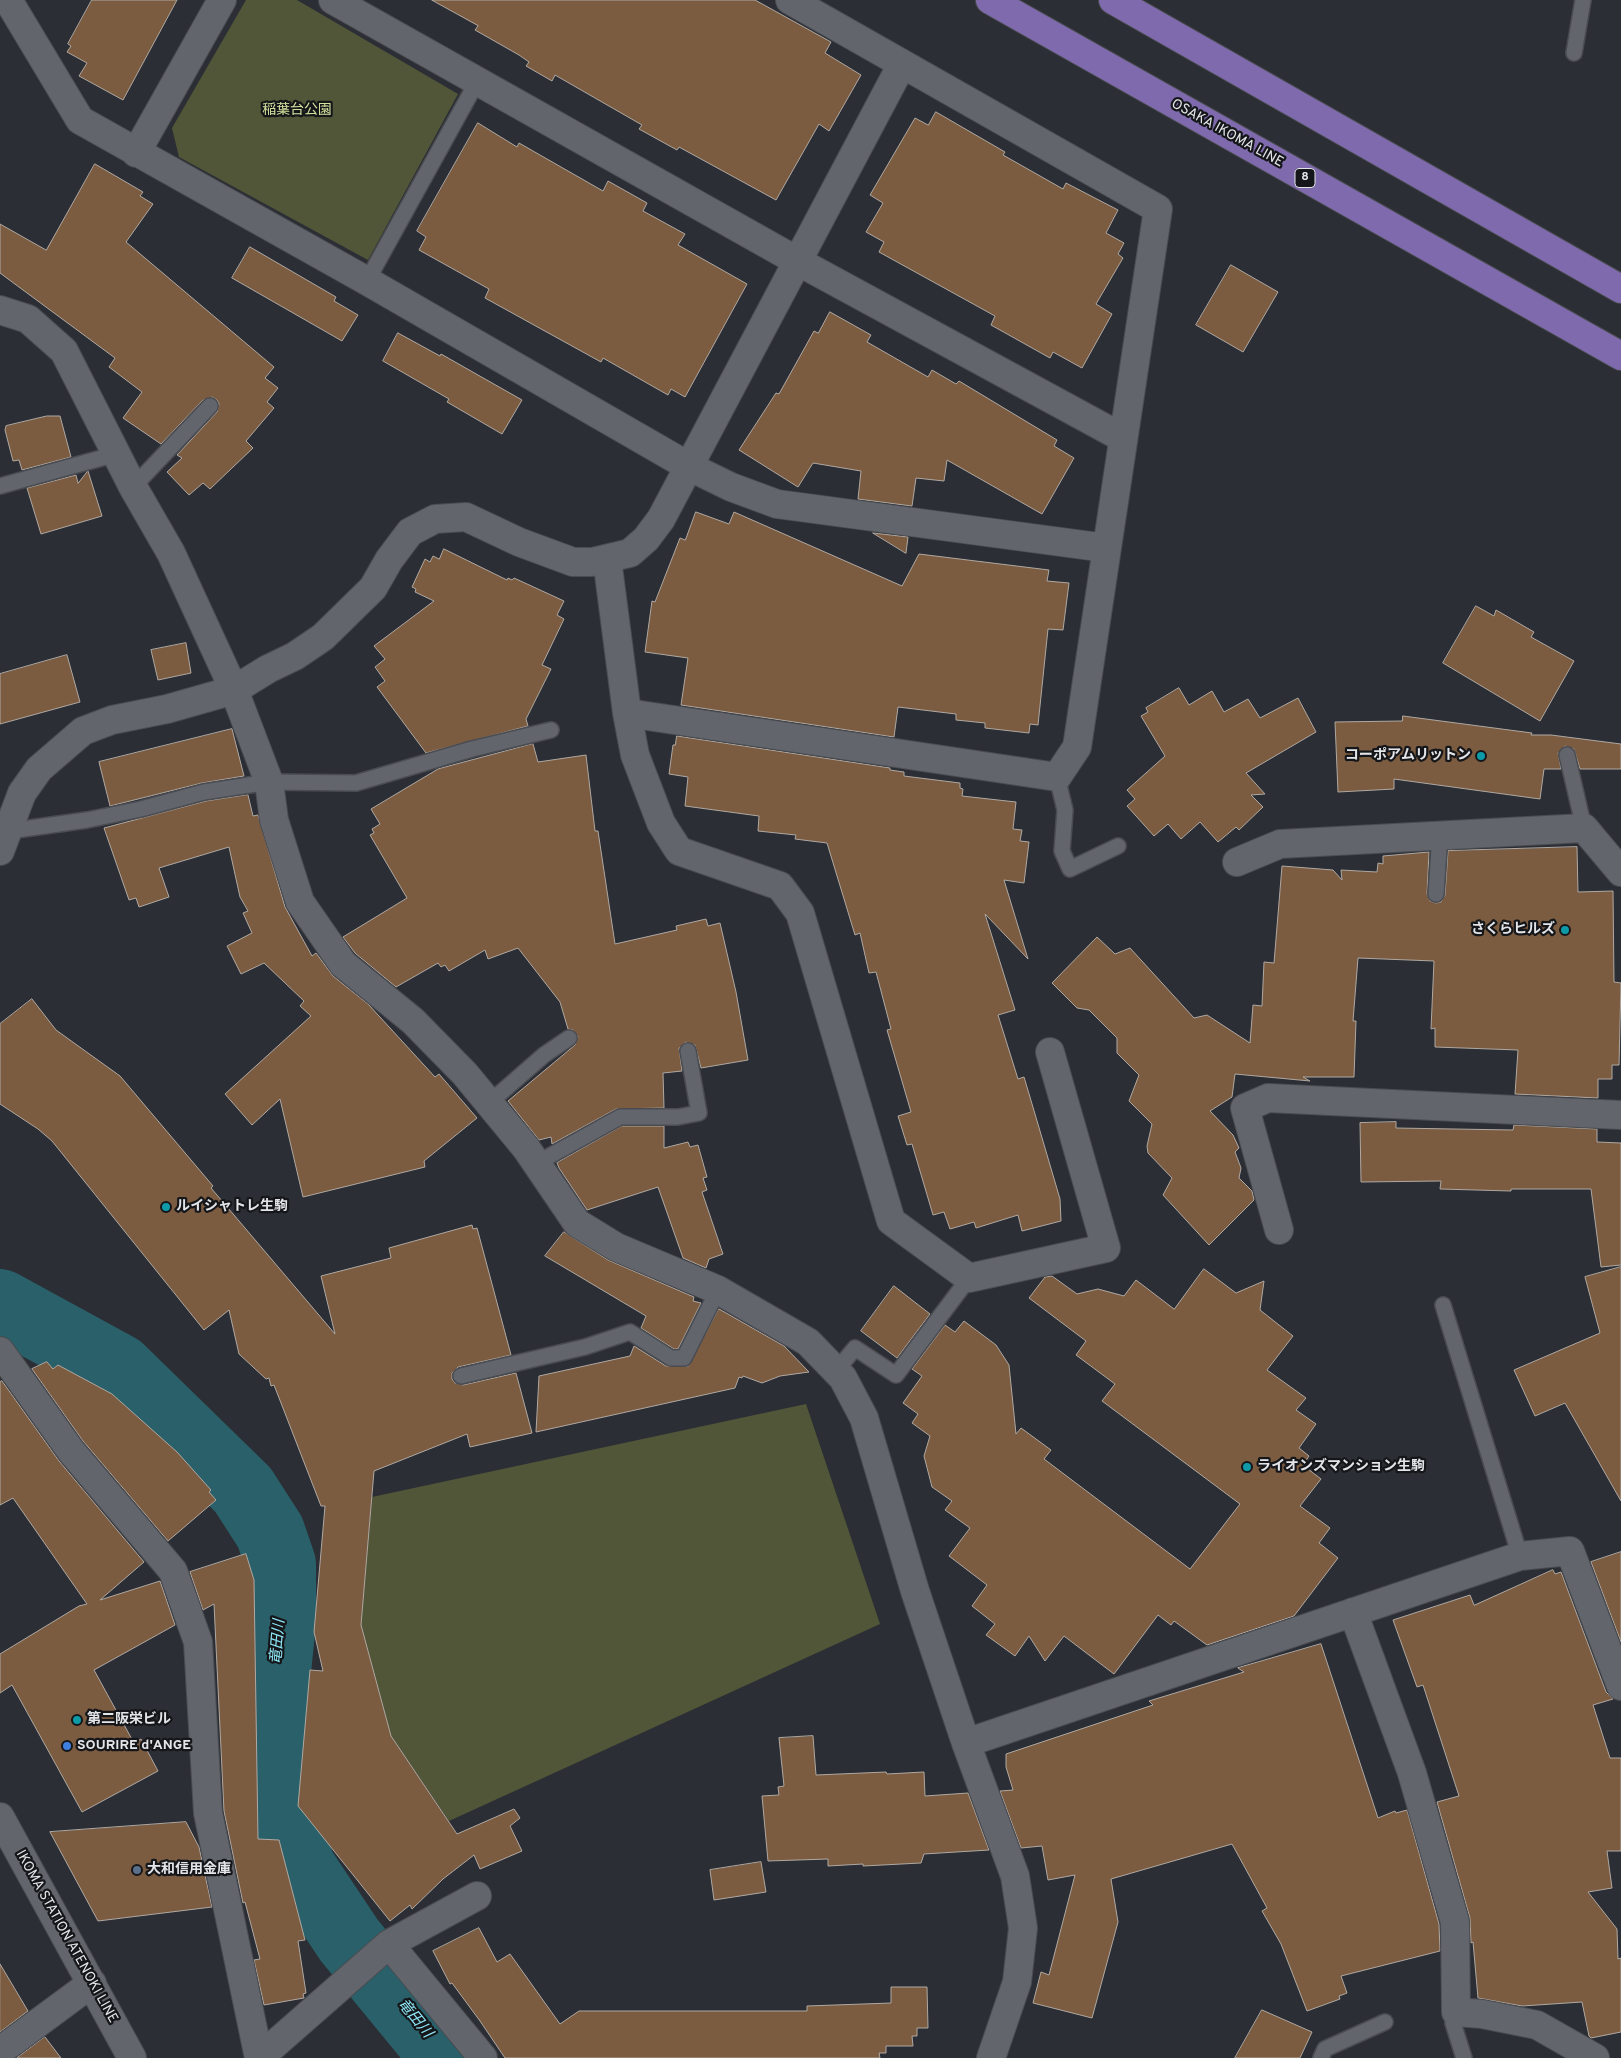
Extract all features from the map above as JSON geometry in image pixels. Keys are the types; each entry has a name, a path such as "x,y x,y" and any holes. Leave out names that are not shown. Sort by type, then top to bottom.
{"main road":[{"name":"OSAKA IKOMA LINE","path":"990,0 1621,356"},
{"path":"1113,0 1621,289"}],"street":[{"path":"8,0 80,120 136,153 367,280 688,466 731,487 777,504 1106,548"},
{"path":"136,153 222,0"},
{"path":"334,0 799,262 1122,438"},
{"path":"627,713 1057,777 1076,747 1158,209 790,0"},
{"path":"4,841 22,793 39,769 83,731 112,720 234,690 268,669 295,656 323,637 373,588 389,560 410,532 435,519 466,517 519,542 573,562 607,559 630,553 646,539 661,519 799,262 902,64"},
{"path":"0,310 28,319 64,350 133,487 175,561 234,690 269,782 274,820 300,902 343,964 414,1021 465,1074 536,1163 577,1223 616,1247 718,1290 808,1342 843,1378 864,1418 915,1590 966,1743 1015,1876 1023,1928 1017,1982 990,2058"},
{"path":"607,559 627,713 635,755 661,823 679,851 780,886 800,913 891,1221 969,1278 1106,1248 1050,1052"},
{"path":"1238,862 1280,844 1440,834 1584,828 1621,872"},
{"path":"1279,1230 1245,1108 1268,1098 1621,1115"},
{"path":"0,1351 71,1451 173,1571 198,1642 208,1813 259,2058 386,1947 477,1896"},
{"path":"966,1743 1520,1556 1570,1551 1621,1686"},
{"path":"1353,1612 1412,1773 1455,1922 1456,2012 1482,2014 1537,2025 1595,2058"},
{"name":"IKOMA STATION ATENOKI LINE","path":"0,1817 132,2058"},
{"path":"386,1947 483,2058"},
{"path":"0,2051 92,1983"}],"lane":[{"path":"1574,53 1583,0"},
{"path":"367,280 478,80"},
{"path":"133,487 210,406"},
{"path":"0,486 116,454"},
{"path":"4,841 87,820 141,809 204,792 269,782 356,783 472,749 551,730"},
{"path":"1567,755 1584,828"},
{"path":"1057,777 1065,810 1062,851 1070,869 1118,846"},
{"path":"1436,894 1440,834"},
{"path":"489,1103 544,1055 569,1038"},
{"path":"536,1163 620,1117 678,1117 699,1113 688,1050"},
{"path":"836,1371 855,1348 896,1375 969,1278"},
{"path":"461,1376 585,1347 630,1332 671,1358 684,1358 718,1290"},
{"path":"1444,1305 1520,1556"},
{"path":"1456,2012 1453,2023 1464,2058"},
{"path":"1321,2058 1324,2049 1384,2022"}],"green space":[{"name":"稲葉台公園","path":"246,0 297,0 458,94 368,260 179,157 172,128"},
{"path":"806,1404 880,1624 449,1821 391,1736 361,1625 372,1497"}],"building":[{"path":"92,0 177,0 123,100 79,76 87,63 67,52 71,46 68,44"},
{"path":"432,0 755,0 831,42 825,53 861,75 829,131 819,124 776,200 679,147 677,150 639,129 642,125 555,75 552,81 526,66 529,62 475,30 478,26"},
{"path":"936,112 1005,152 1003,155 1063,189 1066,183 1118,210 1106,233 1124,243 1118,254 1123,258 1096,304 1112,314 1082,368 1053,352 1050,358 991,325 995,316 879,252 884,242 866,232 883,203 870,195 915,118 928,125"},
{"path":"478,123 517,147 519,143 603,191 608,181 647,203 643,211 685,234 678,245 747,284 685,397 671,389 668,395 603,358 601,362 485,298 489,289 419,250 426,237 417,231"},
{"path":"95,164 143,192 140,196 153,204 126,242 274,367 265,378 278,388 267,402 274,408 246,441 253,448 210,489 203,483 189,495 167,472 182,458 177,455 217,412 219,404 217,400 212,397 203,400 161,444 123,418 142,392 109,367 115,358 0,273 0,224 46,250"},
{"path":"250,247 336,297 334,301 358,315 342,341 232,278"},
{"path":"1231,265 1278,292 1243,352 1196,325"},
{"path":"830,312 871,335 867,342 928,377 932,370 956,384 959,381 1057,440 1054,446 1074,458 1042,514 947,460 944,481 916,478 912,506 858,499 861,471 813,463 798,487 739,450 776,393 779,394 814,331 818,333"},
{"path":"398,333 440,356 441,354 522,400 502,434 447,402 449,399 383,361"},
{"path":"47,416 60,416 71,457 22,470 19,460 13,461 5,430 6,426"},
{"path":"88,471 102,516 41,534 27,488 76,475 78,483"},
{"path":"696,512 729,524 734,512 902,586 919,554 1049,570 1047,581 1069,583 1063,630 1048,629 1038,725 1030,724 1029,733 985,728 985,723 956,720 956,714 898,707 894,737 681,705 688,658 645,652 652,601 655,602 680,538 685,540"},
{"path":"873,533 908,537 906,553"},
{"path":"444,549 507,580 508,578 512,580 514,578 564,601 557,615 564,619 542,665 551,669 526,719 528,726 426,753 377,687 385,681 375,667 385,659 374,646 434,601 415,592 416,589 412,587 425,559 430,562 433,556 439,559"},
{"path":"1476,606 1494,616 1496,610 1534,632 1531,637 1574,661 1540,721 1443,663"},
{"path":"186,643 191,673 158,680 151,650"},
{"path":"67,655 80,702 0,724 0,674"},
{"path":"1179,688 1189,705 1212,691 1224,712 1248,699 1260,718 1298,698 1316,732 1246,773 1265,794 1251,795 1263,807 1239,830 1236,827 1218,842 1200,822 1181,839 1168,824 1154,836 1127,806 1135,799 1127,790 1165,756 1141,716 1148,712 1146,708"},
{"name":"コーポアムリットン","path":"1403,716 1532,733 1531,735 1551,735 1621,744 1621,769 1580,769 1574,749 1565,746 1558,753 1561,769 1544,769 1540,799 1394,779 1394,789 1338,792 1335,722 1402,721"},
{"path":"232,729 244,776 202,783 110,806 99,762"},
{"path":"677,736 890,768 890,770 904,772 904,776 960,783 960,788 963,789 962,796 1016,802 1013,829 1022,830 1020,841 1029,842 1024,883 1004,880 1028,959 985,914 1015,1010 998,1015 1018,1079 1024,1077 1060,1199 1061,1221 1022,1231 1018,1215 976,1228 974,1222 950,1229 944,1212 933,1215 912,1144 907,1145 898,1116 911,1112 887,1030 891,1029 876,972 869,973 860,933 855,935 827,843 795,839 796,835 758,831 759,816 685,806 688,777 669,774 673,745 675,745"},
{"path":"533,744 538,762 586,755 595,831 598,831 615,944 677,930 676,926 706,919 708,926 720,923 736,992 748,1060 701,1068 695,1045 686,1042 679,1048 682,1071 663,1073 664,1108 616,1109 552,1144 551,1137 539,1140 508,1101 575,1045 578,1037 573,1030 568,1029 560,1002 518,948 488,959 485,950 449,971 445,965 441,967 438,963 396,987 355,953 343,937 407,898 370,835 374,833 372,829 380,824 371,809 438,769"},
{"path":"248,795 253,816 258,815 285,907 312,956 316,953 333,976 368,1004 435,1077 439,1074 477,1118 424,1161 425,1167 303,1197 280,1099 252,1125 225,1094 311,1016 300,1006 304,1001 264,963 241,974 227,946 252,933 243,913 248,911 240,897 229,847 159,868 169,897 139,907 136,898 129,900 104,828 206,801"},
{"path":"1577,847 1578,892 1613,891 1614,982 1621,983 1619,1065 1612,1065 1612,1079 1598,1079 1598,1098 1515,1094 1518,1050 1435,1047 1435,1028 1431,1029 1434,961 1358,958 1353,1021 1356,1021 1354,1077 1303,1077 1310,1081 1235,1074 1232,1097 1210,1111 1233,1135 1239,1148 1235,1152 1241,1168 1239,1178 1252,1191 1254,1200 1209,1245 1163,1195 1172,1178 1148,1153 1147,1146 1152,1124 1129,1101 1139,1075 1117,1053 1117,1038 1089,1010 1077,1008 1052,983 1097,937 1115,954 1130,948 1194,1018 1207,1015 1250,1043 1253,1005 1262,1006 1264,962 1274,963 1282,866 1333,870 1342,880 1341,870 1377,872 1378,863 1383,864 1383,856 1429,852 1427,894 1430,901 1436,903 1441,902 1445,895 1448,851"},
{"path":"32,999 56,1030 120,1076 213,1186 211,1188 335,1334 321,1276 391,1258 389,1248 472,1225 473,1229 477,1228 511,1355 458,1367 452,1373 452,1379 455,1383 463,1385 516,1373 532,1433 470,1447 467,1434 374,1471 361,1625 391,1736 457,1834 514,1809 520,1818 510,1826 522,1851 480,1869 474,1855 443,1879 412,1909 410,1905 390,1921 298,1806 310,1670 323,1671 314,1632 325,1506 321,1506 274,1385 271,1386 269,1378 266,1379 239,1354 229,1310 204,1330 52,1141 38,1129 0,1104 0,1024"},
{"path":"1396,1122 1396,1128 1513,1130 1514,1125 1597,1129 1597,1142 1621,1143 1621,1265 1601,1267 1591,1189 1511,1189 1511,1191 1440,1189 1441,1181 1361,1182 1360,1123"},
{"path":"622,1126 664,1126 664,1148 688,1142 690,1147 698,1145 707,1177 703,1178 707,1190 702,1192 723,1254 709,1259 706,1268 683,1258 658,1187 587,1210 559,1168 557,1163"},
{"path":"564,1232 608,1260 694,1297 693,1301 701,1303 678,1349 674,1349 641,1328 646,1316 545,1256"},
{"path":"1621,1267 1621,1501 1565,1403 1535,1416 1514,1370 1600,1333 1585,1277"},
{"name":"ライオンズマンション生駒","path":"1204,1269 1236,1293 1264,1281 1260,1310 1293,1336 1267,1370 1306,1398 1296,1410 1316,1424 1299,1448 1309,1456 1303,1465 1321,1479 1300,1506 1330,1528 1319,1543 1338,1558 1294,1616 1207,1645 1174,1621 1171,1625 1158,1615 1114,1674 1064,1636 1045,1661 1029,1636 1015,1656 986,1635 995,1624 972,1606 987,1585 949,1556 970,1528 945,1510 952,1501 932,1487 924,1456 930,1436 912,1423 918,1414 903,1403 922,1376 912,1369 945,1325 955,1332 964,1321 996,1345 1009,1365 1016,1434 1021,1428 1051,1450 1044,1459 1190,1569 1240,1504 1102,1401 1115,1384 1076,1355 1086,1341 1029,1298 1045,1277 1052,1276 1077,1294 1098,1289 1124,1296 1136,1280 1174,1309"},
{"path":"894,1286 930,1314 897,1358 861,1331"},
{"path":"719,1309 784,1346 809,1372 780,1376 762,1383 743,1376 742,1378 739,1377 735,1388 536,1432 539,1376 630,1356 634,1346 666,1366 688,1366"},
{"path":"47,1362 53,1369 58,1365 112,1394 177,1452 211,1490 209,1492 216,1500 168,1541 83,1441 32,1369"},
{"path":"2,1381 59,1461 144,1562 100,1600 160,1581 175,1625 94,1670 134,1743 141,1739 158,1771 82,1812 12,1685 0,1693 0,1654 79,1606 87,1604 13,1498 0,1505 0,1382"},
{"path":"1621,1552 1621,1642 1591,1562"},
{"path":"246,1554 254,1580 258,1839 279,1840 305,1940 298,1941 306,1993 303,1994 304,1998 264,2005 254,1960 260,1959 245,1902 243,1903 224,1811 214,1604 203,1610 190,1572"},
{"path":"1553,1570 1555,1574 1561,1572 1606,1692 1613,1699 1593,1705 1610,1758 1621,1758 1621,1851 1607,1851 1612,1888 1588,1892 1617,1929 1618,1959 1621,1958 1621,2032 1591,2038 1582,2002 1522,2006 1478,1998 1470,1918 1437,1802 1459,1796 1423,1685 1417,1687 1393,1620 1470,1595 1474,1605"},
{"path":"1321,1644 1378,1818 1395,1811 1396,1813 1407,1810 1439,1924 1440,1951 1341,1976 1347,1993 1339,1996 1340,1999 1307,2011 1281,1944 1262,1911 1267,1908 1232,1844 1111,1879 1118,1922 1092,2018 1033,2003 1041,1972 1049,1975 1075,1875 1048,1880 1042,1846 1021,1848 1000,1791 1013,1790 1006,1767 1006,1754 1153,1705 1149,1701 1244,1672 1238,1668"},
{"path":"813,1736 816,1775 924,1772 925,1796 968,1793 989,1850 924,1854 921,1863 863,1866 863,1864 828,1866 828,1859 768,1861 762,1796 779,1795 778,1787 784,1786 779,1738"},
{"name":"大和信用金庫","path":"186,1822 199,1847 212,1907 98,1921 50,1832"},
{"path":"761,1862 766,1892 714,1900 710,1870"},
{"path":"479,1928 497,1962 510,1954 560,2024 579,2011 807,2011 807,2006 891,2003 891,1987 927,1987 928,2028 917,2028 917,2036 912,2036 913,2046 886,2046 886,2053 879,2053 880,2058 505,2058 452,1983 450,1984 433,1951"},
{"path":"0,1964 28,2011 0,2032"},
{"path":"1262,2010 1312,2032 1300,2058 1235,2058"},
{"path":"45,2037 61,2058 17,2058"}],"waterway":[{"name":"竜田川","path":"0,1304 119,1369 243,1490 270,1532 281,1564 281,1622 269,1740 273,1786 301,1868 349,1940 446,2058"}],"place":[{"name":"コーポアムリットン","path":"1481,756"},
{"name":"さくらヒルズ","path":"1565,930"},
{"name":"ルイシャトレ生駒","path":"166,1207"},
{"name":"ライオンズマンション生駒","path":"1247,1467"},
{"name":"第二阪栄ビル","path":"77,1720"},
{"name":"SOURIRE d'ANGE","path":"67,1746"},
{"name":"大和信用金庫","path":"137,1870"}]}
